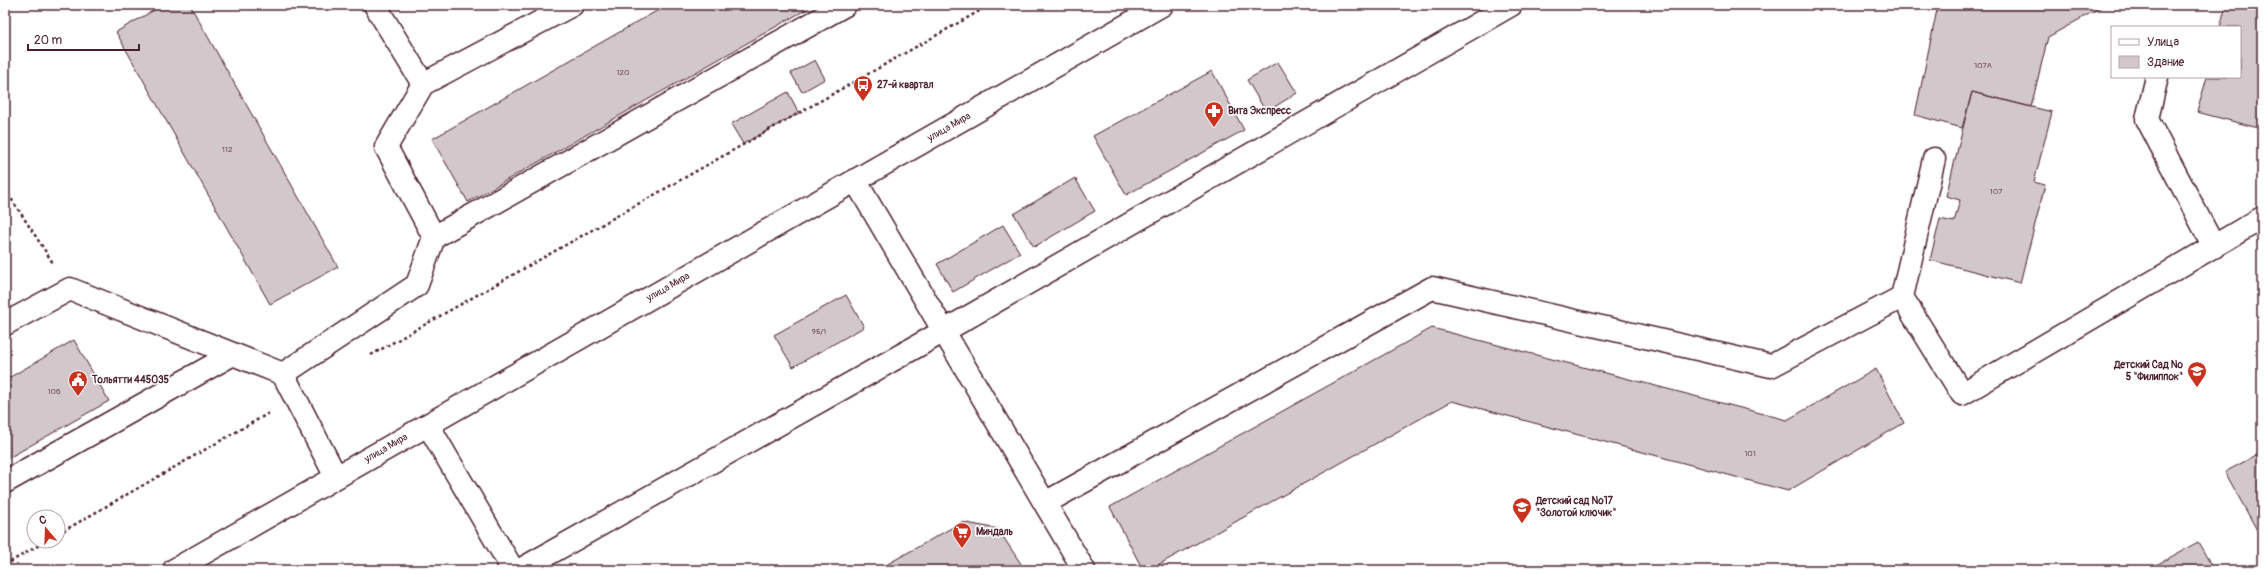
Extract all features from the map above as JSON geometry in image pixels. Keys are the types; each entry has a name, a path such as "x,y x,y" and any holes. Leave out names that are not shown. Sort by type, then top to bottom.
{"main road":[{"path":"375,5 423,84"},
{"path":"434,237 386,147 423,84 572,5"},
{"path":"283,374 417,285 434,237 844,5"},
{"name":"улица Мира","path":"174,570 1162,5"},
{"path":"520,570 944,332 1511,5"},
{"path":"2157,78 2146,119 2214,247"},
{"path":"1934,160 1902,297 1962,394 2262,218"},
{"path":"855,180 1084,570"},
{"path":"1045,503 1432,288 1772,366 1902,297"},
{"path":"5,324 70,289 283,374 336,477"},
{"path":"5,482 233,354"},
{"path":"428,425 513,570"}],"path":[{"path":"365,358 990,5"},
{"path":"5,189 70,289"},
{"path":"66,529 296,398"},
{"path":"5,565 32,549"}],"building":[{"path":"163,5 190,5 338,267 270,304 116,32"},
{"path":"667,5 814,5 468,202 432,139"},
{"path":"1938,5 2105,5 2048,37 2031,107 1972,92 1962,128 1915,115"},
{"path":"2226,5 2262,5 2262,129 2197,112 2207,78 2241,78 2241,26 2220,26"},
{"path":"815,60 825,79 802,92 791,73"},
{"path":"1278,62 1297,93 1266,112 1247,80"},
{"path":"1212,71 1244,130 1126,195 1093,136"},
{"path":"788,92 799,113 743,144 731,124"},
{"path":"1972,92 2052,112 2034,182 2045,185 2020,283 1930,260 1940,219 1954,222 1960,200 1946,196"},
{"path":"1075,178 1095,211 1034,247 1014,214"},
{"path":"1003,225 1020,253 953,292 937,264"},
{"path":"846,295 864,327 793,367 774,335"},
{"path":"1432,328 1787,420 1876,369 1904,423 1788,491 1452,401 1149,570 1143,570 1110,507"},
{"path":"74,340 109,401 5,460 5,380"},
{"path":"2262,452 2262,530 2258,532 2225,472"},
{"name":"Миндаль","path":"962,522 998,529 1025,570 877,570"},
{"path":"2198,542 2214,570 2147,570"}],"place":[{"name":"27-й квартал","path":"863,102"},
{"name":"Вита Экспресс","path":"1214,128"},
{"name":"Детский Сад № 5 \"Филиппок\"","path":"2197,388"},
{"name":"Тольятти 445035","path":"78,397"},
{"name":"Детский сад №17 \"Золотой ключик\"","path":"1522,524"},
{"name":"Миндаль","path":"962,549"}]}
